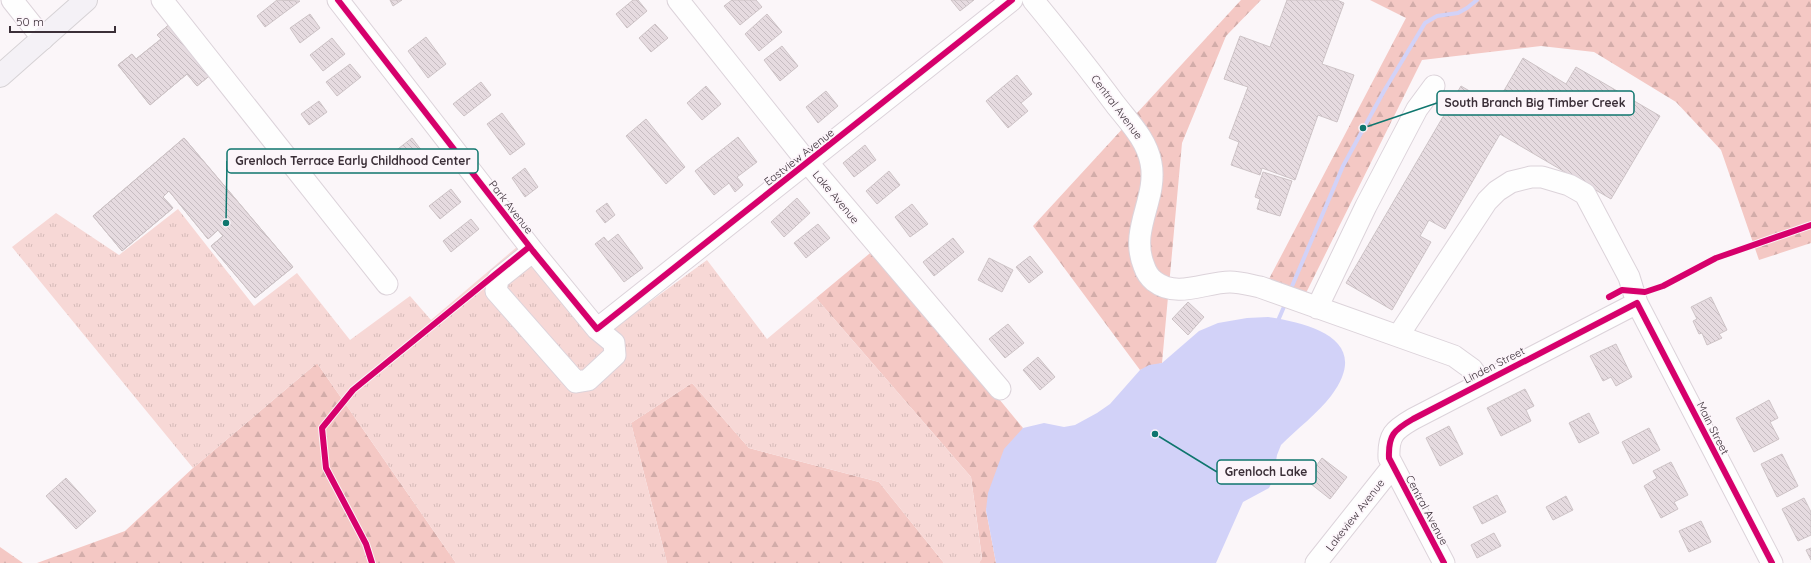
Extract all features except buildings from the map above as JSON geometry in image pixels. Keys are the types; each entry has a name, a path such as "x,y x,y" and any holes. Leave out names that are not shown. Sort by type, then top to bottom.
{"main road":[{"path":"0,76 86,0"}],"street":[{"path":"12,0 43,39"},
{"path":"162,0 387,284"},
{"name":"Park Avenue","path":"338,0 533,251 597,329 614,343 615,355 588,380 576,382 496,291 498,280 533,251"},
{"name":"Lake Avenue","path":"678,0 808,163 1000,389"},
{"name":"Eastview Avenue","path":"597,329 1012,0"},
{"name":"Central Avenue","path":"1033,0 1139,134 1147,149 1153,176 1151,191 1139,239 1142,262 1147,273 1154,281 1175,289 1184,290 1213,283 1234,282 1260,287 1454,356 1472,369 1482,383"},
{"path":"1317,308 1366,206 1417,109 1434,86"},
{"name":"Main Street","path":"1398,336 1487,201 1496,191 1511,182 1522,179 1542,177 1569,185 1585,194 1629,277 1637,303 1772,563"},
{"name":"Linden Street","path":"1393,466 1389,458 1389,442 1397,429 1482,383 1637,303"},
{"name":"Central Avenue","path":"1393,466 1444,563"},
{"name":"Lakeview Avenue","path":"1316,563 1393,466"}],"green space":[{"path":"1241,0 1261,0 1226,36 1182,143 1162,363 1140,370 1033,226"},
{"path":"1370,0 1811,0 1811,243 1759,260 1721,150 1676,102 1594,52 1541,46 1422,60 1306,293 1269,279 1406,18"},
{"path":"178,209 254,306 297,273 350,340 410,296 431,320 518,246 595,342 707,260 767,339 816,298 971,477 982,559 979,563 944,563 879,482 749,448 692,383 631,423 667,563 456,563 317,363 193,468 12,247 56,213 119,255"},
{"path":"875,249 1023,428 986,510 996,563 979,563 982,558 971,477 816,298"},
{"path":"317,363 456,563 37,563 125,531 193,468"},
{"path":"692,383 749,448 879,482 944,563 667,563 631,423"},
{"path":"0,547 23,563 0,563"}],"water":[{"path":"1268,317 1302,324 1318,330 1332,338 1341,348 1345,361 1342,377 1326,402 1281,445 1277,455 1273,480 1269,488 1243,502 1216,563 996,563 986,510 988,493 1004,449 1023,428 1044,423 1064,427 1075,425 1110,404 1140,370 1149,365 1162,363 1199,331 1218,323 1247,318"}],"waterway":[{"path":"1290,291 1343,166 1384,91 1425,23 1437,16 1458,13 1477,0"},
{"path":"1277,323 1286,302"}],"cycle path":[{"path":"338,0 533,251 597,329 1012,0"},
{"path":"1609,297 1622,290 1645,292 1663,286 1716,258 1811,225"},
{"path":"372,563 366,544 326,468 322,428 353,390 529,247"},
{"path":"1444,563 1389,458 1391,438 1401,426 1413,419 1637,303 1772,563"}],"place":[{"name":"South Branch Big Timber Creek","path":"1363,128"},
{"name":"Grenloch Terrace Early Childhood Center","path":"226,223"},
{"name":"Grenloch Lake","path":"1155,434"}]}
